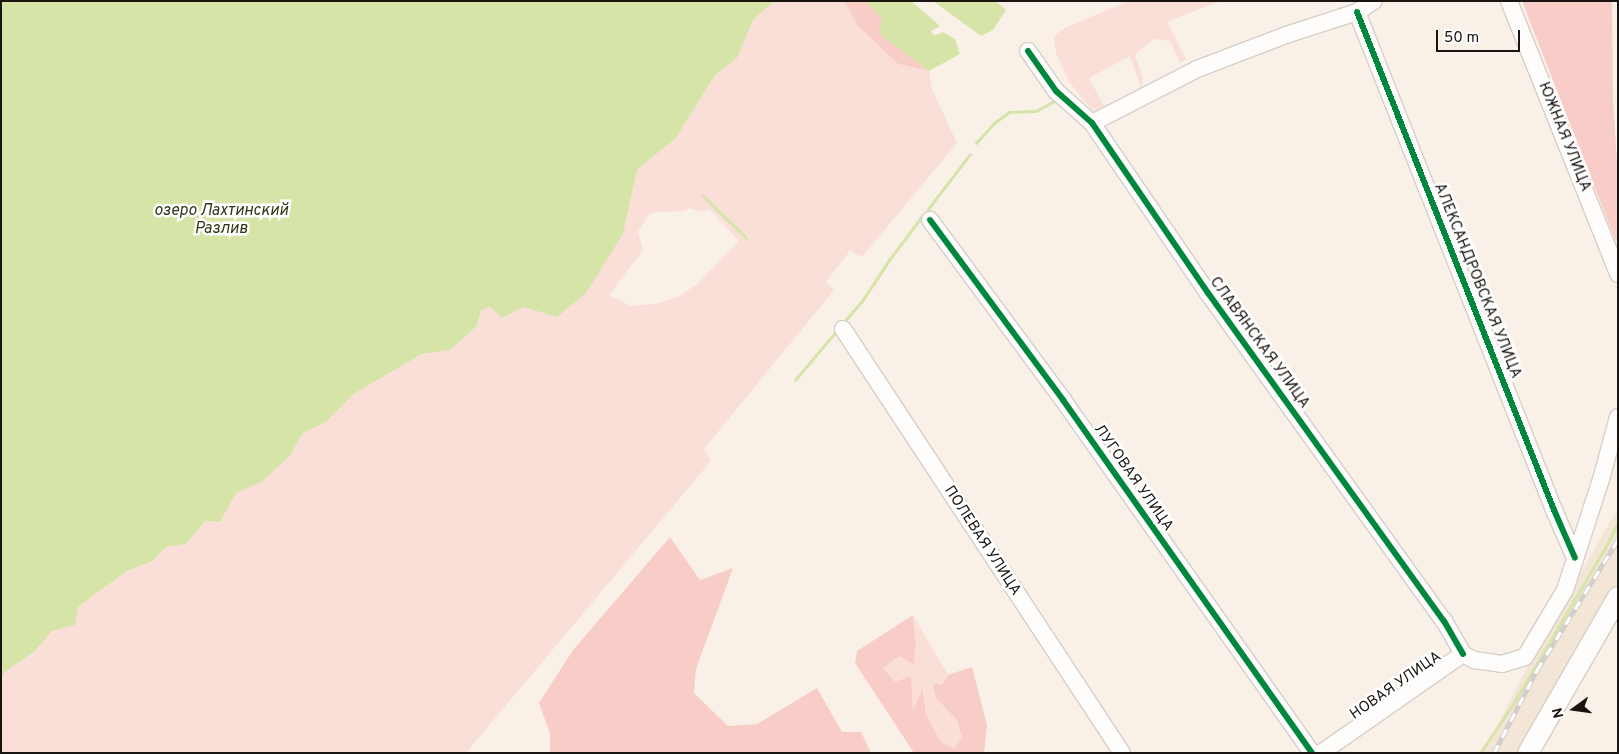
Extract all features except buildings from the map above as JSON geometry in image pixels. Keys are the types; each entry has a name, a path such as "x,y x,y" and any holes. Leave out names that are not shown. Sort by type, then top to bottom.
{"main road":[{"path":"1528,753 1587,646 1618,597"},
{"path":"1587,646 1618,625"}],"street":[{"path":"1092,123 1197,69 1286,35 1357,12 1374,1"},
{"name":"ЮЖНАЯ УЛИЦА","path":"1509,1 1618,274"},
{"name":"АЛЕКСАНДРОВСКАЯ УЛИЦА","path":"1357,12 1554,510 1575,558"},
{"name":"СЛАВЯНСКАЯ УЛИЦА","path":"1028,51 1056,91 1092,123 1208,293 1444,621 1463,654"},
{"name":"ЛУГОВАЯ УЛИЦА","path":"930,220 1063,400 1312,753"},
{"name":"ПОЛЕВАЯ УЛИЦА","path":"843,329 1122,753"},
{"name":"НОВАЯ УЛИЦА","path":"1320,753 1463,654 1483,662 1502,664 1525,656 1565,590 1602,476 1618,417"}],"shaded area":[{"path":"774,1 844,1 857,25 898,64 929,71 932,89 957,143 862,257 850,251 826,282 834,290 704,449 711,461 466,753 1,753 1,679 5,672 35,651 52,631 74,625 78,607 127,571 153,561 166,547 186,544 205,521 220,522 236,493 261,481 289,457 303,433 326,422 355,393 422,354 450,350 477,326 481,310 490,307 502,318 523,307 557,317 623,234 637,170 676,138 715,75 737,58 753,20","holes":["690,208 701,212 709,209 739,241 698,283 680,296 656,304 631,306 609,295 643,250 638,232 650,213 685,211"]},
{"path":"844,1 865,1 883,19 880,34 929,71 898,64 857,25"},
{"path":"1129,1 1221,1 1167,22 1186,59 1180,63 1170,41 1154,39 1135,54 1143,79 1141,88 1130,56 1089,78 1104,106 1093,111 1069,82 1056,53 1054,36 1066,27"},
{"path":"1522,1 1612,1 1613,99 1618,179 1618,238 1616,242"},
{"path":"1618,508 1618,582 1519,753 1483,753 1536,650"},
{"path":"670,537 700,580 733,568 696,669 694,693 728,726 757,724 817,688 842,732 861,732 871,753 550,753 550,734 539,703 573,650"},
{"path":"913,615 948,675 942,685 932,683 936,698 957,720 962,738 954,749 941,742 926,714 924,689 913,710 911,676 895,683 883,668 900,656 914,664 916,643"},
{"path":"913,615 916,643 914,665 900,656 883,668 895,682 911,676 913,710 923,688 926,714 941,742 954,749 962,738 957,720 936,698 932,683 942,685 948,675 972,667 987,725 984,753 914,753 855,663 857,651"}],"water":[{"name":"озеро Лахтинский Разлив","path":"1,1 774,1 753,20 737,58 715,75 676,138 637,170 623,234 586,293 557,317 523,307 502,318 490,307 481,310 477,326 450,350 422,354 355,393 326,422 303,433 289,457 261,482 236,493 220,522 205,521 186,544 166,547 153,561 127,571 78,607 75,625 52,631 35,651 5,672 1,679"},
{"path":"865,1 911,1 940,26 931,31 934,36 943,32 955,39 960,54 929,71 879,34 882,19"},
{"path":"933,1 996,1 1006,10 993,30 981,36"}],"waterway":[{"path":"976,143 994,123 1009,112 1036,111 1054,101"},
{"path":"928,209 970,154"},
{"path":"703,196 746,238"},
{"path":"842,324 862,301 889,260 922,216"},
{"path":"795,380 838,329"},
{"path":"1480,753 1513,704 1605,548 1618,522"}],"railway":[{"path":"1494,753 1537,670 1618,540"}],"cycle path":[{"path":"1357,12 1554,510 1575,558"},
{"path":"1028,51 1056,91 1092,123 1208,293 1444,621 1463,654"},
{"path":"930,220 1063,400 1312,753"}]}
